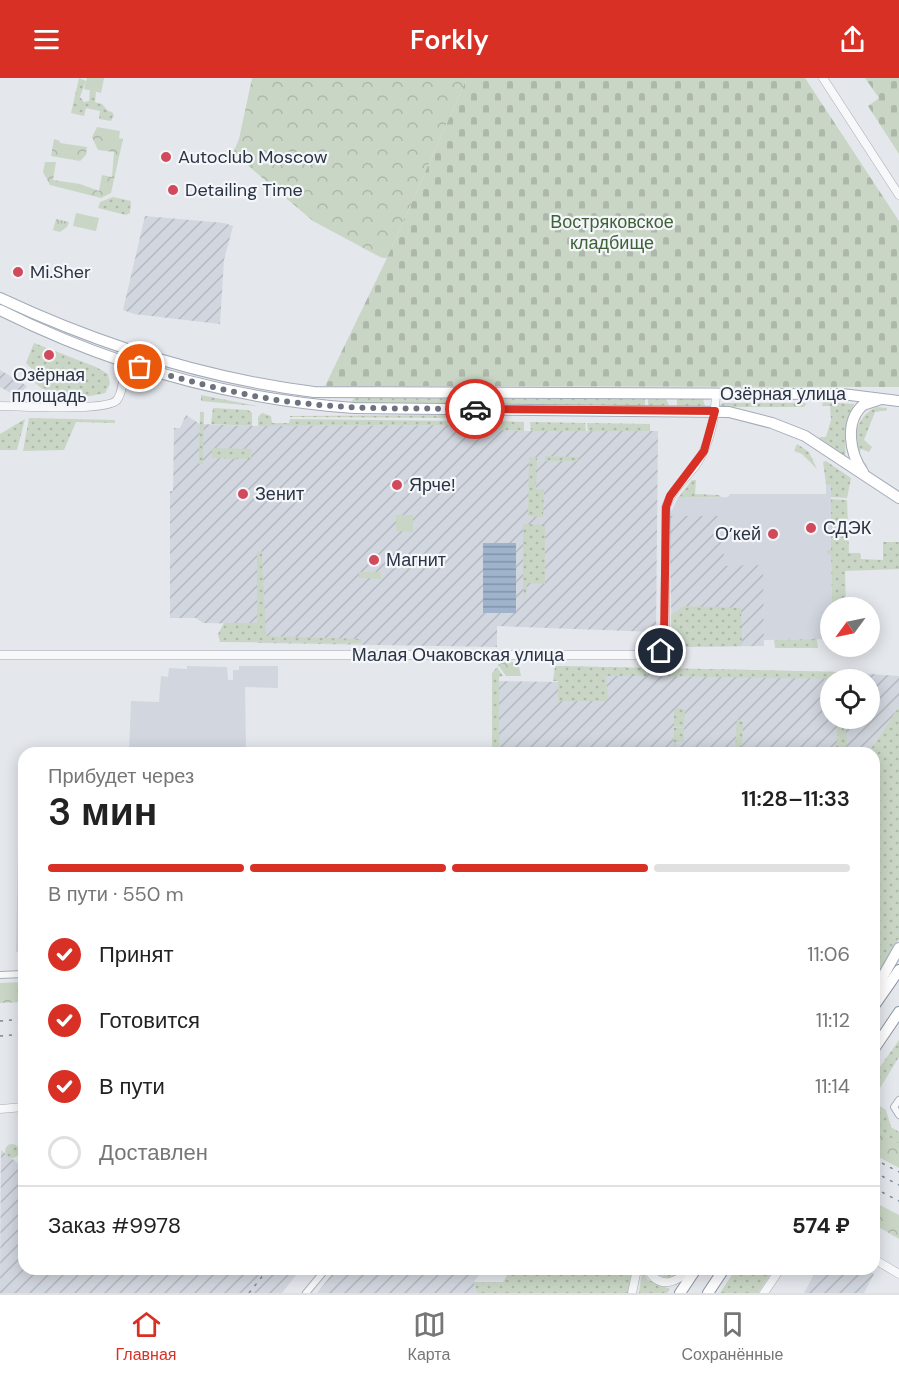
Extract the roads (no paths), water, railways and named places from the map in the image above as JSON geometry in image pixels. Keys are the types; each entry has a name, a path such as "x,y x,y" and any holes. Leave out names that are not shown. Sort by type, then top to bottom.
{"main road":[{"name":"Озёрная улица","path":"0,298 129,350 180,367 257,385 354,393 871,396 899,401"},
{"name":"Озёрная улица","path":"0,310 51,334 124,362 252,395 354,408 715,411 756,418 794,432 899,498"},
{"path":"871,396 899,396"},
{"path":"870,478 854,457 852,430 859,409 868,403 884,399"},
{"path":"880,991 899,948"},
{"path":"880,991 899,970"},
{"path":"880,1041 899,1012"},
{"path":"880,1042 899,1019"},
{"path":"680,1293 690,1275"},
{"path":"710,1293 721,1275"}],"street":[{"path":"823,78 899,195"},
{"path":"0,406 105,406 117,399 124,362 129,350"},
{"path":"334,406 341,401 340,394 335,392"},
{"path":"354,393 349,395 346,402 354,408"},
{"path":"715,411 716,394"},
{"name":"Малая Очаковская улица","path":"0,655 652,655 664,647 666,507 670,496 704,451 715,411"},
{"path":"0,975 18,974"},
{"path":"899,1100 894,1107 899,1115"},
{"path":"0,1109 18,1108"},
{"path":"880,1263 899,1274"},
{"path":"306,1293 321,1275"},
{"path":"632,1293 636,1275"},
{"path":"652,1275 656,1280 667,1283 676,1281 685,1275"},
{"path":"764,1293 776,1275"}],"water":[{"path":"483,543 516,543 516,613 483,613"}],"railway":[{"path":"0,1021 18,1020"},
{"path":"0,1036 18,1034"},
{"path":"880,1162 899,1172"},
{"path":"880,1175 899,1185"},
{"path":"880,1191 899,1201"},
{"path":"249,1293 263,1275"}],"place":[{"name":"Autoclub Moscow","path":"166,157"},
{"name":"Detailing Time","path":"173,190"},
{"name":"Mi.Sher","path":"18,272"},
{"name":"Озёрная площадь","path":"49,355"},
{"name":"Ярче!","path":"397,485"},
{"name":"Зенит","path":"243,494"},
{"name":"СДЭК","path":"811,528"},
{"name":"О’кей","path":"773,534"},
{"name":"Магнит","path":"374,560"}],"park label":[{"name":"Востряковское кладбище","path":"612,232"}]}
